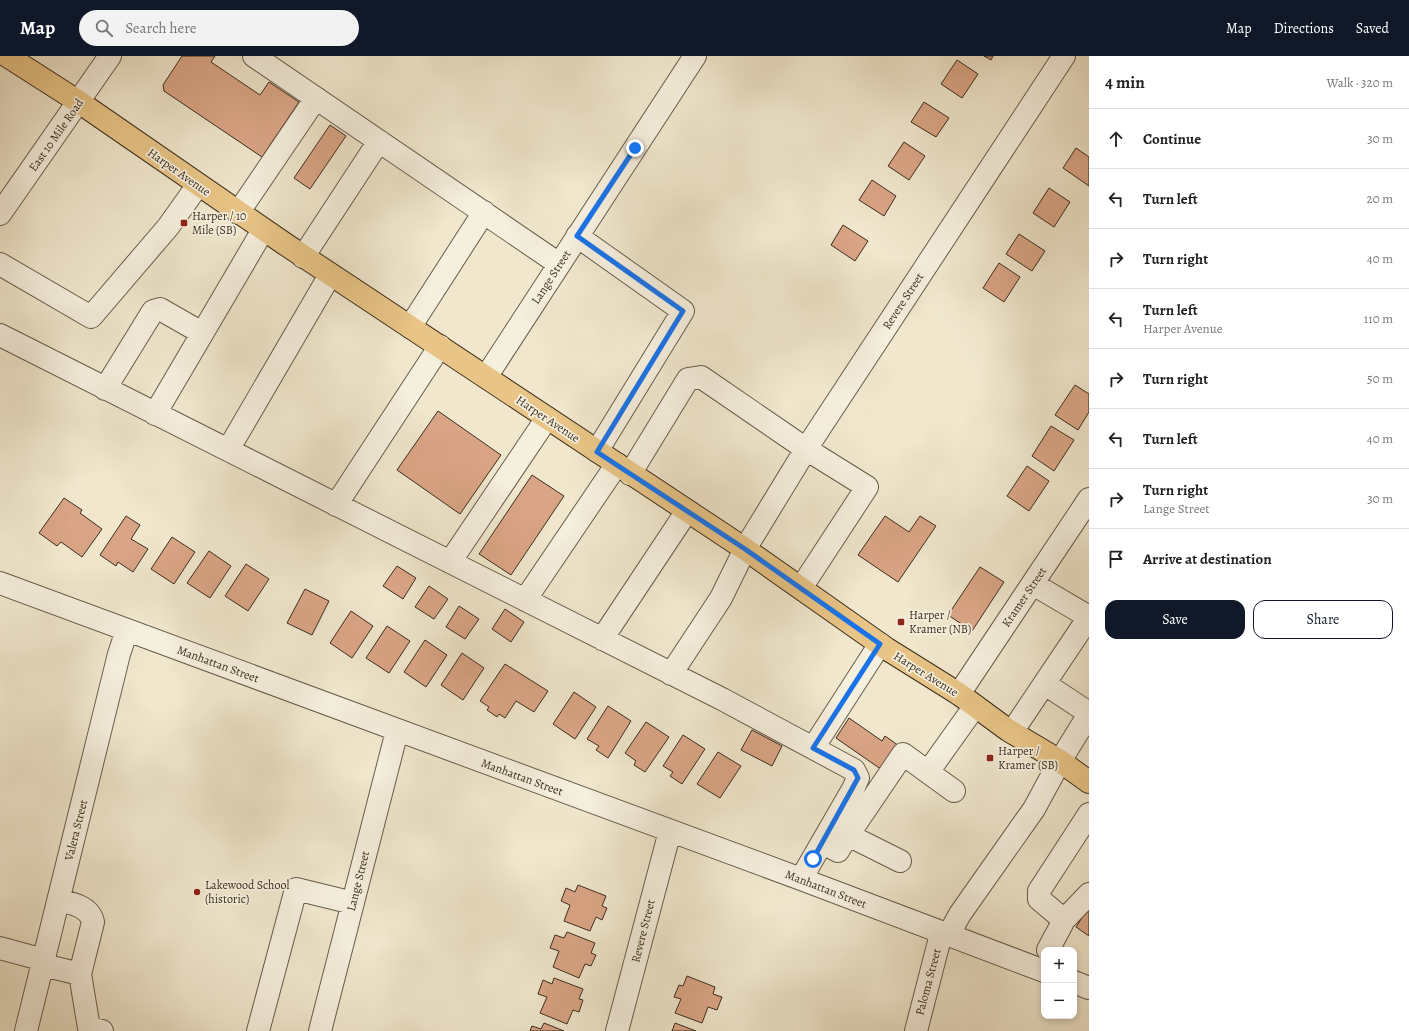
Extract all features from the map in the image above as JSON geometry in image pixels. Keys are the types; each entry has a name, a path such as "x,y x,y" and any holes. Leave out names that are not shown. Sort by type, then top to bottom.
{"main road":[{"name":"Harper Avenue","path":"7,56 79,102 303,257 440,346 597,452 745,549 880,644 967,700 1012,732 1060,761 1089,782"}],"street":[{"name":"East 10 Mile Road","path":"0,213 110,56"},
{"path":"254,56 559,264"},
{"name":"Lange Street","path":"486,377 695,56"},
{"name":"Revere Street","path":"671,674 721,598 745,549 806,449 1064,56"},
{"path":"238,213 316,98"},
{"path":"303,257 379,141"},
{"path":"0,264 91,317 168,227 198,185"},
{"path":"410,327 484,212"},
{"path":"155,414 263,230"},
{"path":"577,236 683,311 597,452"},
{"path":"228,450 330,275"},
{"path":"105,389 152,312 160,309 202,333"},
{"path":"0,335 671,674 854,770 858,778 801,879"},
{"path":"336,505 440,346"},
{"path":"525,600 624,469 688,379 701,377 806,449 867,487 801,588"},
{"path":"450,562 547,418"},
{"name":"Kramer Street","path":"928,772 1033,584 1089,499"},
{"path":"602,639 687,511"},
{"name":"Manhattan Street","path":"0,583 397,731 801,879 944,935 1041,966"},
{"path":"1012,732 1089,617 1033,584"},
{"name":"Valera Street","path":"26,1031 119,654 127,630"},
{"path":"813,748 880,644"},
{"path":"1045,684 1089,714"},
{"name":"Paloma Street","path":"916,1031 944,935 1034,809 1060,761 1089,714"},
{"name":"Lange Street","path":"320,1031 397,731"},
{"path":"822,844 838,851 903,754 954,790"},
{"path":"1064,920 1039,899 1039,891 1089,814"},
{"name":"Revere Street","path":"617,1031 670,831"},
{"path":"848,835 900,861"},
{"path":"258,1031 296,889 353,903"},
{"path":"1050,947 1064,920 1089,894"},
{"path":"59,900 79,905 92,918 93,922 80,974 89,1028 102,1031"},
{"path":"0,948 80,974"},
{"path":"1076,983 1089,988"}],"building":[{"path":"182,56 215,56 211,62 260,95 269,82 299,102 262,157 164,91 163,85"},
{"path":"984,56 993,56 991,60"},
{"path":"957,60 978,74 962,98 941,84"},
{"path":"924,102 949,118 936,137 911,122"},
{"path":"330,125 346,136 310,189 294,178"},
{"path":"904,142 925,156 909,180 888,166"},
{"path":"1076,148 1089,157 1089,186 1063,168"},
{"path":"872,180 896,196 884,216 859,200"},
{"path":"1049,188 1070,202 1054,227 1033,213"},
{"path":"843,225 868,241 855,261 831,245"},
{"path":"1019,234 1045,251 1032,271 1006,254"},
{"path":"999,263 1020,277 1004,302 983,288"},
{"path":"1075,385 1089,394 1089,412 1078,430 1055,415"},
{"path":"438,411 501,455 460,514 397,470"},
{"path":"1051,426 1074,440 1054,471 1032,456"},
{"path":"1027,466 1049,481 1029,511 1007,496"},
{"path":"532,475 564,496 511,575 479,554"},
{"path":"64,498 82,510 80,513 102,529 82,557 61,542 57,546 39,533"},
{"path":"126,516 140,525 131,539 148,549 133,572 118,562 116,566 100,555"},
{"path":"885,516 909,532 920,516 936,526 898,582 858,555"},
{"path":"172,537 195,552 174,584 151,569"},
{"path":"209,551 231,566 210,598 187,583"},
{"path":"246,564 269,579 248,611 225,596"},
{"path":"397,566 416,578 403,599 383,586"},
{"path":"980,567 1004,582 972,631 948,615"},
{"path":"429,586 448,599 434,619 415,607"},
{"path":"305,589 329,601 312,635 287,623"},
{"path":"459,606 479,619 465,639 446,627"},
{"path":"505,609 524,622 511,642 492,629"},
{"path":"351,611 373,626 352,658 330,643"},
{"path":"387,626 410,641 389,673 366,658"},
{"path":"425,640 447,655 426,687 404,672"},
{"path":"462,653 484,668 463,700 441,685"},
{"path":"505,664 548,691 534,712 516,701 505,718 499,714 497,717 487,710 489,707 480,701"},
{"path":"574,692 596,707 575,739 553,724"},
{"path":"608,706 631,721 608,758 596,750 599,746 587,739"},
{"path":"849,718 882,741 885,736 902,748 885,772 836,738"},
{"path":"646,722 669,737 645,772 634,765 636,761 625,753"},
{"path":"752,730 782,746 772,766 741,750"},
{"path":"683,735 705,749 682,784 670,776 673,772 663,766"},
{"path":"718,752 741,766 720,798 697,784"},
{"path":"578,885 606,896 602,906 607,908 602,920 596,917 590,931 564,921 570,905 561,901 566,888 575,892"},
{"path":"1089,907 1089,936 1076,927"},
{"path":"567,932 595,943 591,953 596,955 591,966 585,964 579,978 553,967 559,951 550,948 555,935 564,938"},
{"path":"687,976 715,987 713,994 722,997 717,1010 708,1007 702,1023 675,1013 681,999 674,997 679,985 683,986"},
{"path":"554,978 583,989 579,999 583,1000 579,1012 573,1010 567,1024 540,1013 547,997 538,994 543,980 552,984"},
{"path":"544,1023 564,1031 530,1031 532,1026 541,1029"},
{"path":"675,1023 696,1031 672,1031"}],"place":[{"name":"Harper / 10 Mile (SB)","path":"184,223"},
{"name":"Harper / Kramer (NB)","path":"901,622"},
{"name":"Harper / Kramer (SB)","path":"990,758"},
{"name":"Lakewood School (historic)","path":"197,892"}],"route":[{"path":"635,148 577,236 683,311 597,452 745,549 880,644 813,748 854,770 858,778 813,859"}]}
